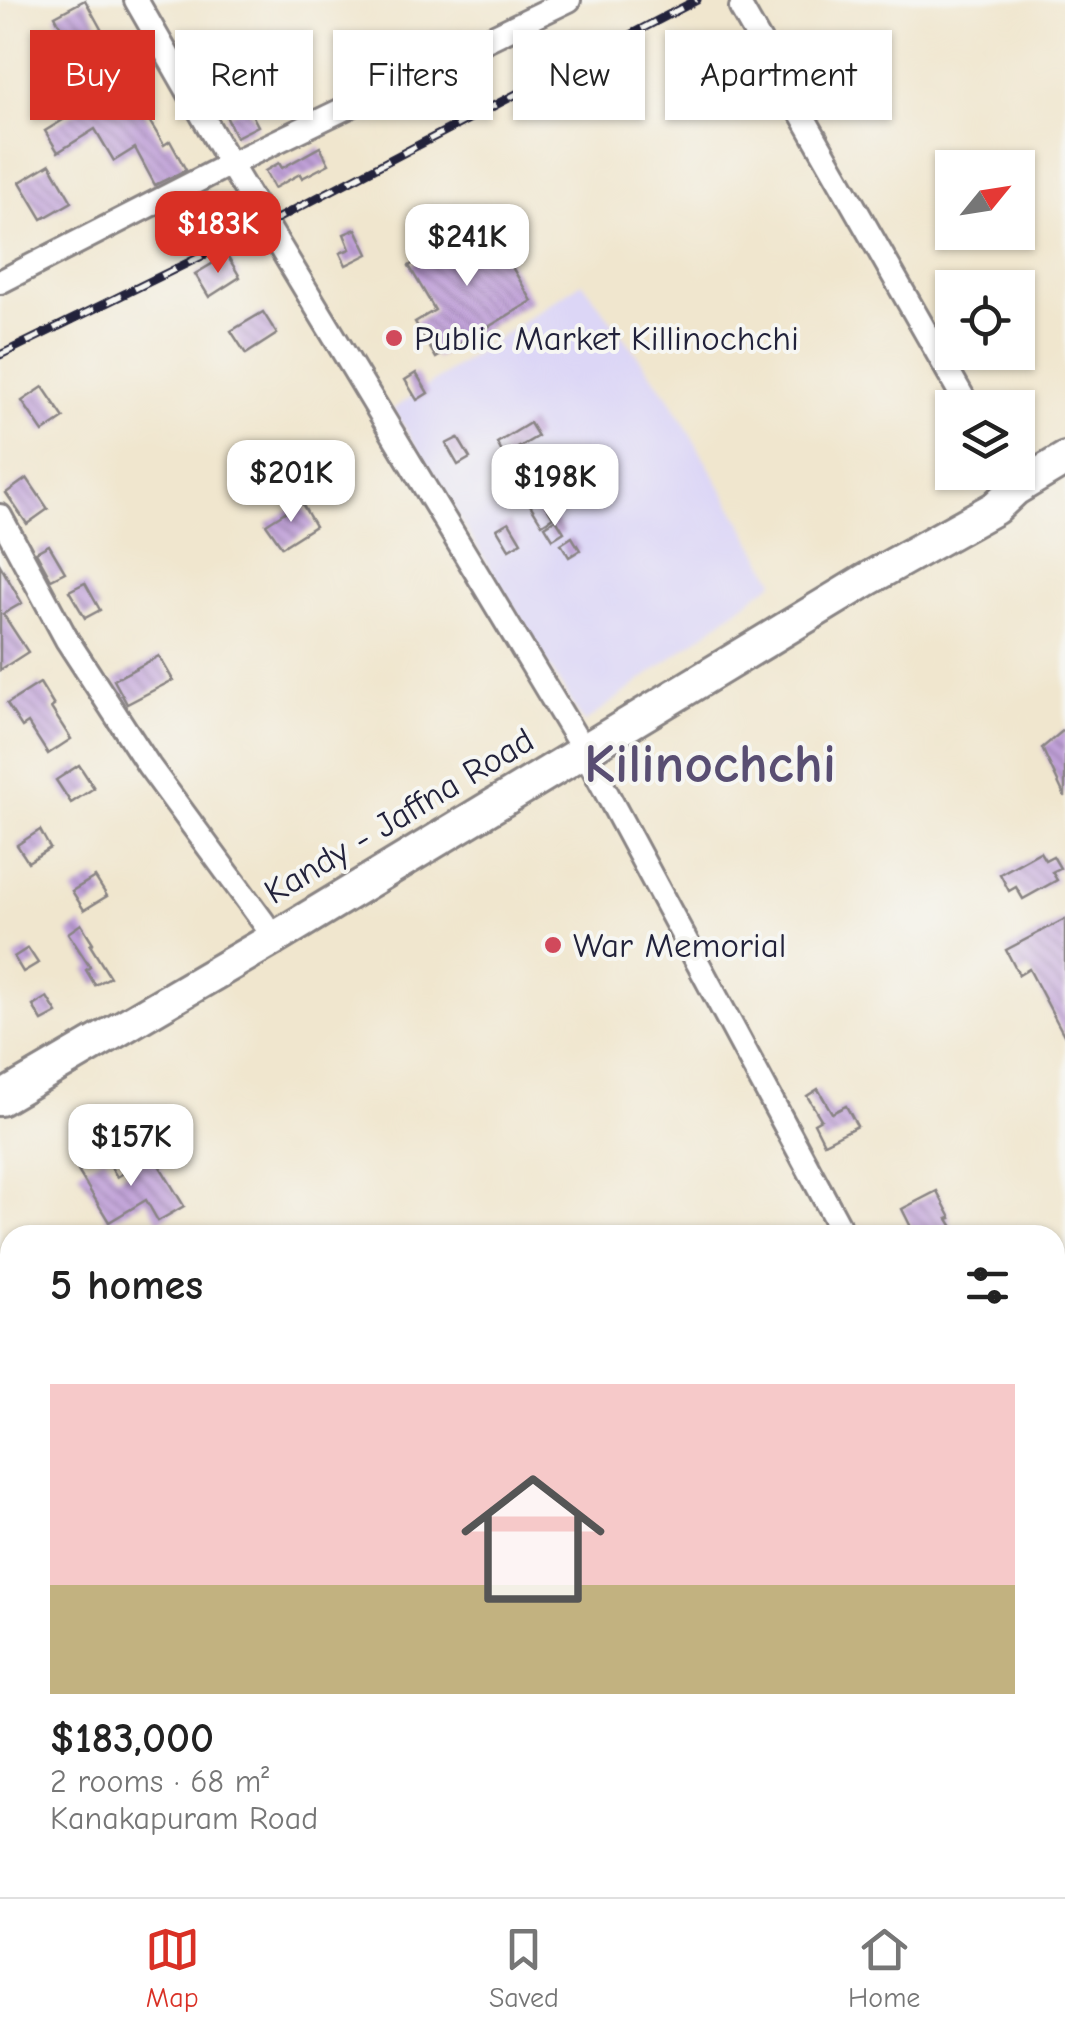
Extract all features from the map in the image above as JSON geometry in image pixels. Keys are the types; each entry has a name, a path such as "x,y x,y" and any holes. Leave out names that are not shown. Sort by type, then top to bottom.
{"highway":[{"name":"Kandy - Jaffna Road","path":"0,1098 275,938 1065,458"},
{"name":"Kandy - Jaffna Road","path":"1009,493 1065,476"}],"street":[{"path":"136,0 230,164 584,751 839,1225"},
{"path":"0,282 230,164 569,0"},
{"path":"741,8 958,390"},
{"path":"0,516 67,640 149,766 275,938"}],"shaded area":[{"path":"582,282 669,397 775,581 584,723 393,409"}],"building":[{"path":"85,0 102,30 62,30 55,16"},
{"path":"63,120 149,120 164,145 170,141 186,170 155,185 135,148 114,161 95,129 58,152 45,131"},
{"path":"228,120 255,120 258,126 236,137"},
{"path":"320,147 329,164 274,188 265,171 279,163 282,168"},
{"path":"50,164 72,202 42,219 20,182"},
{"path":"204,194 216,217 186,233 173,210"},
{"path":"485,221 532,301 436,358 415,322 435,310 409,266"},
{"path":"356,229 368,254 346,265 340,253 350,249 344,234"},
{"path":"227,255 240,277 209,297 195,274"},
{"path":"263,312 277,334 246,354 231,331"},
{"path":"416,373 428,393 417,400 405,380"},
{"path":"43,387 64,418 43,432 22,401"},
{"path":"530,423 538,436 513,451 553,517 542,524 501,458 504,456 497,443"},
{"path":"458,438 470,458 458,465 446,444"},
{"path":"27,478 48,509 27,524 6,493"},
{"path":"301,502 315,526 282,547 266,524"},
{"path":"556,519 564,532 553,539 545,526"},
{"path":"509,522 521,542 509,549 497,529"},
{"path":"572,537 580,550 569,557 561,544"},
{"path":"49,545 65,572 51,579 36,552"},
{"path":"0,565 22,603 3,614 28,652 0,670"},
{"path":"85,583 100,610 85,618 69,591"},
{"path":"159,656 173,680 127,704 114,680"},
{"path":"40,683 71,739 48,754 28,723 22,727 7,704"},
{"path":"1065,729 1065,797 1042,748"},
{"path":"79,765 94,788 71,803 56,780"},
{"path":"40,830 50,848 28,862 17,845"},
{"path":"1040,852 1045,860 1053,856 1060,868 1052,872 1057,880 1023,899 1016,887 1009,891 1000,874"},
{"path":"95,877 107,896 84,910 72,891"},
{"path":"1065,919 1065,1037 1029,969 1019,975 1006,950"},
{"path":"81,924 110,977 95,985 86,970 90,967 68,933"},
{"path":"28,948 38,963 23,972 14,957"},
{"path":"47,997 57,1013 42,1021 33,1006"},
{"path":"818,1089 832,1113 846,1106 857,1126 824,1143 814,1123 821,1119 807,1096"},
{"path":"153,1155 184,1206 158,1221 146,1200 109,1222 78,1171 104,1156 117,1177"},
{"path":"937,1191 952,1225 910,1225 902,1209"}],"railway":[{"path":"0,355 267,224 697,0"}],"place":[{"name":"Public Market Killinochchi","path":"394,338"},
{"name":"War Memorial","path":"553,945"}],"district":[{"name":"Kilinochchi","path":"710,764"}]}
